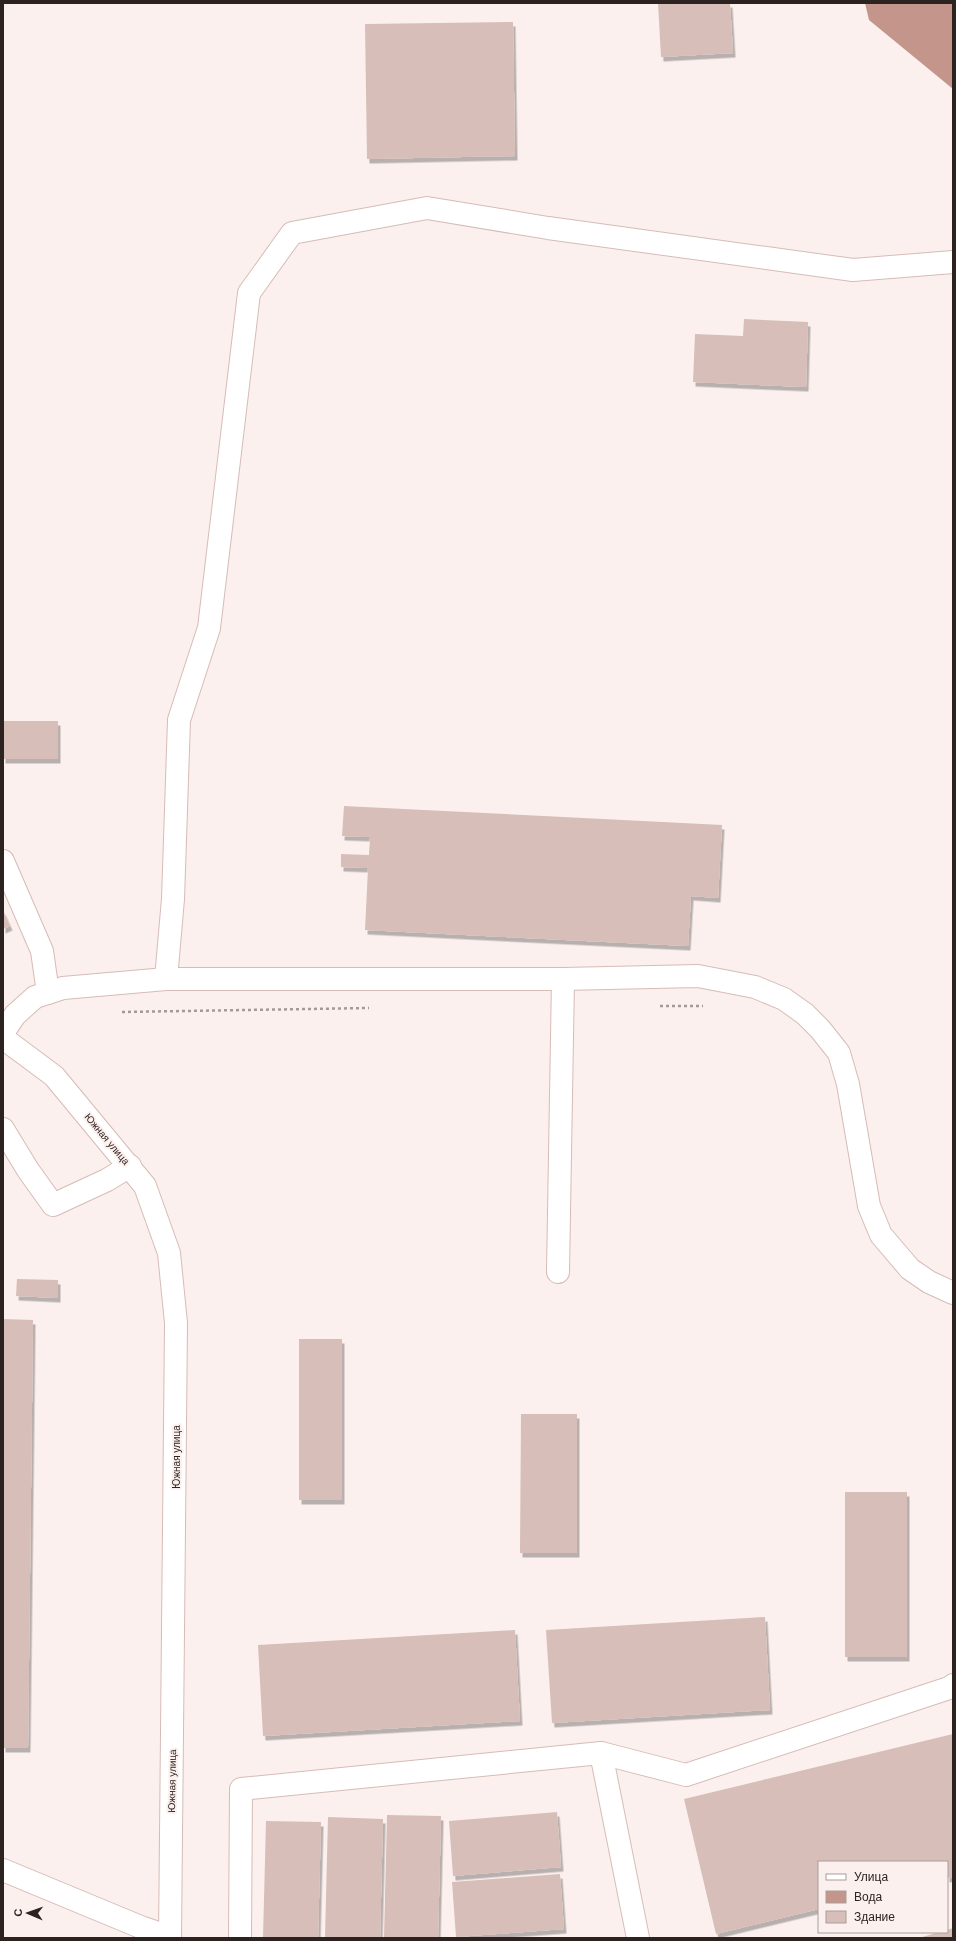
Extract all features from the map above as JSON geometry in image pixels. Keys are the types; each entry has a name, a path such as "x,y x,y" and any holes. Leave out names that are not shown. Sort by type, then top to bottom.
{"street":[{"path":"166,979 173,899 179,720 209,628 249,293 292,233 428,208 548,228 853,270 953,262"},
{"path":"3,861 42,950 48,993"},
{"path":"3,1033 15,1015 35,997 63,988 166,979 563,979 698,976 755,987 784,999 805,1014 820,1029 839,1053 848,1084 869,1206 881,1235 910,1269 929,1282 953,1293"},
{"path":"558,1272 563,979"},
{"name":"Южная улица","path":"3,1038 54,1076 130,1166 145,1186 169,1253 176,1323 170,1937"},
{"path":"3,1129 28,1170 53,1205 107,1180 130,1166"},
{"path":"240,1938 241,1789 601,1753 686,1775 949,1688 953,1684"},
{"path":"601,1753 638,1938"},
{"path":"3,1870 143,1928 170,1937"}],"water":[{"path":"865,3 953,3 953,89 869,20"}],"building":[{"path":"658,3 730,3 733,53 661,57"},
{"path":"513,22 515,156 367,159 365,24"},
{"path":"744,319 808,322 806,387 693,382 695,334 743,336"},
{"path":"3,721 58,721 58,759 3,759"},
{"path":"344,806 722,825 718,898 691,896 688,946 365,930 368,868 341,867 341,854 369,855 370,837 342,836"},
{"path":"3,910 10,926 3,929"},
{"path":"17,1279 58,1280 58,1298 16,1296"},
{"path":"3,1319 33,1320 28,1748 3,1748"},
{"path":"299,1339 342,1339 342,1500 299,1500"},
{"path":"521,1414 577,1414 577,1553 520,1553"},
{"path":"845,1492 907,1492 907,1657 845,1657"},
{"path":"765,1617 770,1710 552,1723 546,1630"},
{"path":"515,1630 520,1721 263,1736 258,1645"},
{"path":"953,1734 953,1877 948,1878 948,1861 818,1861 818,1909 716,1934 684,1799"},
{"path":"557,1812 561,1867 453,1876 449,1821"},
{"path":"387,1815 441,1816 438,1938 384,1938"},
{"path":"328,1817 383,1819 380,1938 325,1938"},
{"path":"266,1821 321,1822 318,1938 263,1938"},
{"path":"560,1874 564,1929 456,1937 452,1882"},
{"path":"953,1928 953,1938 919,1938 936,1933 948,1933 948,1930"}]}
